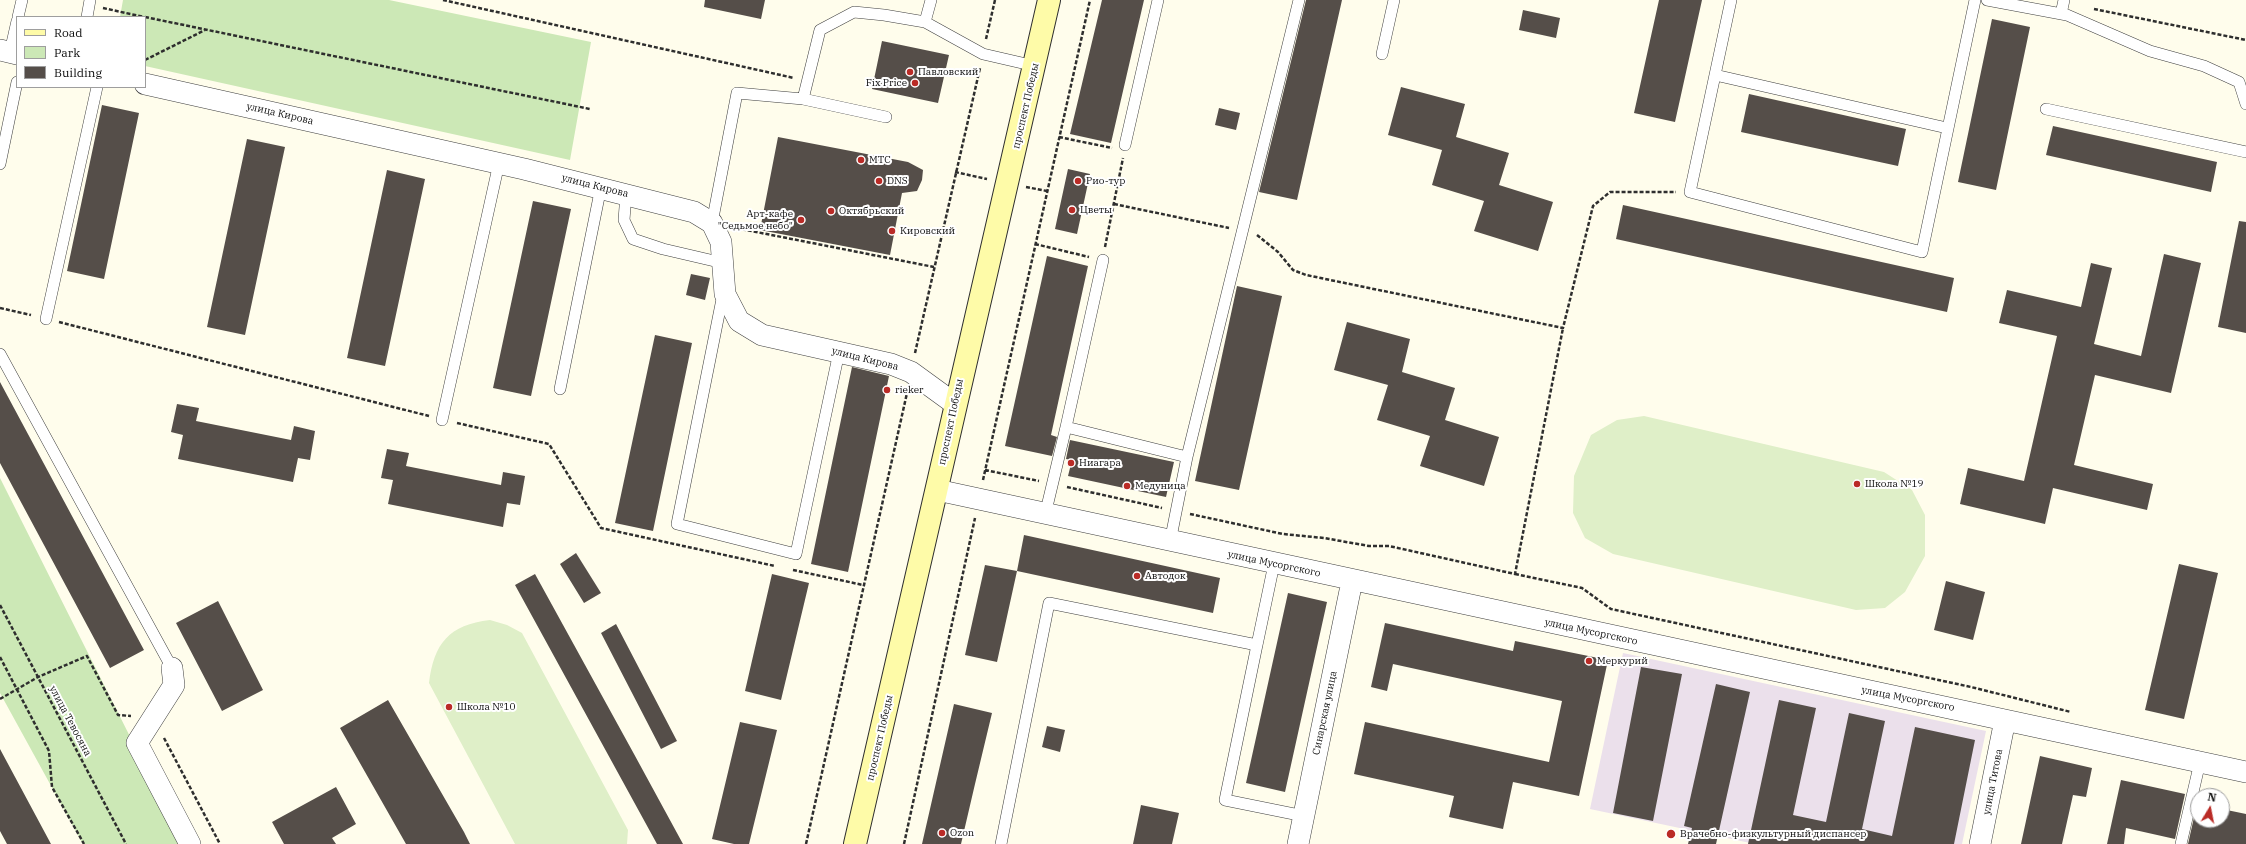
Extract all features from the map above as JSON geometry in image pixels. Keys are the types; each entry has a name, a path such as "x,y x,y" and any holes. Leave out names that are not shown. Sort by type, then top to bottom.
{"main road":[{"name":"проспект Победы","path":"855,844 1049,0"}],"street":[{"name":"улица Кирова","path":"146,84 601,187 694,212 712,223 721,242 725,294 739,321 762,335 891,364 911,372 955,404"},
{"name":"улица Мусоргского","path":"937,490 1170,542 2246,772"},
{"name":"Синарская улица","path":"1298,844 1352,581"},
{"path":"172,668 174,685 137,743 190,844"},
{"name":"улица Титова","path":"1980,844 2005,720"}],"lane":[{"path":"18,16 22,0"},
{"path":"925,22 931,0"},
{"path":"1124,148 1158,0"},
{"path":"1170,542 1187,456 1299,0"},
{"path":"1382,54 1394,0"},
{"path":"1731,0 1690,192 1922,252 1975,0"},
{"path":"1987,0 2062,5 2150,51 2204,66 2239,82 2246,104"},
{"path":"87,16 90,3"},
{"path":"803,99 820,30 854,12 925,22 983,54 1035,66"},
{"path":"9,52 16,25"},
{"path":"1715,75 1947,128"},
{"path":"0,164 16,87"},
{"path":"46,319 97,88"},
{"path":"712,223 737,93 803,99 886,117"},
{"path":"2046,109 2246,152"},
{"path":"442,420 498,163"},
{"path":"560,389 601,187"},
{"path":"626,194 624,220 634,239 663,249 723,263"},
{"path":"1045,515 1103,260"},
{"path":"724,289 677,524 796,554 839,352"},
{"path":"0,354 172,668"},
{"path":"1066,427 1187,456"},
{"path":"1274,564 1225,800 1304,816"},
{"path":"1000,844 1049,604 1257,646"},
{"path":"2180,844 2200,762"}],"path":[{"path":"443,0 807,81"},
{"path":"806,844 995,0"},
{"path":"904,844 978,500 1090,0"},
{"path":"90,3 141,16"},
{"path":"2062,5 2246,40"},
{"path":"146,17 590,109"},
{"path":"146,60 205,30"},
{"path":"1035,244 1103,260 1124,148 1059,137"},
{"path":"1515,574 1563,328 1593,206 1610,192 1690,192"},
{"path":"1114,204 1243,230 1259,236 1278,252 1293,270 1306,274 1563,328"},
{"path":"712,223 934,267"},
{"path":"0,308 442,420 549,444 600,528 778,567"},
{"path":"985,470 1283,534 1324,538 1369,546 1389,546 1582,588 1611,609 1971,687 2076,713"},
{"path":"786,568 863,585"},
{"name":"улица Тевосяна","path":"0,605 126,844"},
{"path":"0,699 18,691 38,677 87,656 118,715 153,718 220,844"},
{"path":"0,657 49,751 52,787 84,844"}],"shaded area":[{"path":"1623,653 1986,731 1962,844 1755,844 1590,809"}],"green space":[{"path":"123,0 389,0 591,42 570,160 146,66 146,16 120,16"},
{"path":"1644,416 1884,472 1912,490 1925,515 1925,556 1905,592 1885,608 1856,610 1613,554 1585,538 1573,513 1574,476 1591,435 1617,420"},
{"path":"0,478 184,844 83,844 0,693"},
{"path":"490,620 507,625 522,633 628,830 627,844 515,844 429,683 435,657 446,638 464,626"}],"building":[{"path":"705,0 765,0 761,19 704,7"},
{"path":"1102,0 1144,0 1111,143 1070,134"},
{"path":"1306,0 1342,0 1297,200 1259,192"},
{"path":"1659,0 1702,0 1675,122 1634,113"},
{"path":"1523,10 1560,18 1556,38 1519,30"},
{"path":"1992,19 2030,27 1996,190 1958,182"},
{"name":"Павловский","path":"882,41 949,55 938,103 872,89"},
{"path":"1401,87 1465,104 1456,137 1509,153 1499,185 1553,202 1538,251 1474,231 1484,201 1432,185 1442,150 1388,135"},
{"path":"1749,94 1906,129 1898,166 1741,132"},
{"path":"102,105 139,113 104,279 67,271"},
{"path":"1219,108 1240,113 1236,130 1215,125"},
{"path":"2053,126 2217,162 2211,192 2046,155"},
{"name":"Октябрьский","path":"778,137 908,162 923,170 922,180 917,191 902,193 890,255 760,230"},
{"path":"247,139 285,147 245,335 207,327"},
{"path":"1068,169 1090,174 1077,234 1055,229"},
{"path":"387,170 425,179 385,366 347,358"},
{"path":"533,201 571,209 531,396 493,388"},
{"path":"1623,205 1954,278 1947,312 1616,239"},
{"path":"2239,221 2246,222 2246,333 2218,327"},
{"path":"2164,254 2201,263 2171,393 2095,375 2074,465 2153,484 2147,510 2053,488 2045,524 1960,504 1968,468 2024,481 2057,336 1999,323 2007,290 2081,307 2091,263 2112,268 2094,344 2141,356"},
{"path":"1047,256 1088,266 1051,435 1057,437 1052,456 1005,446"},
{"path":"691,274 710,278 705,300 686,295"},
{"path":"1237,286 1282,296 1239,490 1195,481"},
{"path":"1347,322 1410,339 1402,372 1455,388 1445,420 1499,437 1484,486 1420,466 1430,436 1377,420 1388,385 1334,370"},
{"path":"655,335 692,343 653,531 615,523"},
{"path":"852,367 889,376 848,572 811,564"},
{"path":"0,382 144,650 110,668 0,463"},
{"path":"177,404 199,408 196,421 291,440 294,426 315,431 310,460 298,458 293,482 178,459 183,435 171,432"},
{"path":"1070,440 1174,462 1166,497 1068,476 1072,460 1066,459"},
{"path":"387,449 409,453 406,466 501,485 503,472 525,476 520,505 507,503 503,527 388,504 393,480 381,478"},
{"path":"1024,535 1220,578 1213,613 1017,571"},
{"path":"576,553 601,593 584,603 560,564"},
{"path":"2179,564 2218,573 2184,719 2145,710"},
{"path":"985,565 1017,571 997,662 965,655"},
{"path":"535,574 683,844 657,844 515,585"},
{"path":"772,574 809,583 781,700 745,691"},
{"path":"1946,581 1985,592 1973,640 1934,630"},
{"path":"1288,593 1327,602 1285,792 1246,783"},
{"path":"218,601 263,690 222,711 176,623"},
{"path":"1385,623 1513,651 1515,641 1608,660 1579,796 1513,782 1503,829 1449,817 1454,796 1354,774 1365,722 1549,762 1562,701 1393,664 1387,691 1371,687"},
{"path":"616,624 677,741 661,749 601,633"},
{"path":"1641,667 1682,674 1653,821 1613,813"},
{"path":"1716,684 1750,692 1716,844 1688,844 1692,828 1684,826"},
{"path":"388,700 470,844 406,844 340,728"},
{"path":"1779,700 1816,708 1793,815 1826,822 1849,713 1885,721 1862,829 1892,836 1915,727 1975,740 1954,844 1748,844"},
{"path":"954,704 992,713 961,844 922,844"},
{"path":"740,722 777,730 749,844 734,844 712,839"},
{"path":"1047,726 1065,730 1060,752 1042,747"},
{"path":"0,749 51,844 7,844 0,831"},
{"path":"2040,756 2092,768 2086,797 2073,795 2062,844 2021,844"},
{"path":"2121,780 2185,794 2175,839 2126,828 2124,844 2107,844"},
{"path":"336,787 356,824 332,838 336,844 284,844 272,822"},
{"path":"1141,805 1179,813 1172,844 1133,844"},
{"path":"2230,811 2246,814 2246,844 2188,844 2192,828 2230,828"}],"place":[{"name":"Павловский","path":"910,72"},
{"name":"Fix Price","path":"915,83"},
{"name":"МТС","path":"861,160"},
{"name":"DNS","path":"879,181"},
{"name":"Рио-тур","path":"1078,181"},
{"name":"Цветы","path":"1072,210"},
{"name":"Октябрьский","path":"831,211"},
{"name":"Арт-кафе \"Седьмое небо\"","path":"801,220"},
{"name":"Кировский","path":"892,231"},
{"name":"rieker","path":"887,390"},
{"name":"Ниагара","path":"1071,463"},
{"name":"Школа №19","path":"1857,484"},
{"name":"Медуница","path":"1127,486"},
{"name":"Автодок","path":"1137,576"},
{"name":"Меркурий","path":"1589,661"},
{"name":"Школа №10","path":"449,707"},
{"name":"Ozon","path":"942,833"},
{"name":"Врачебно-физкультурный диспансер","path":"1671,834"}]}
